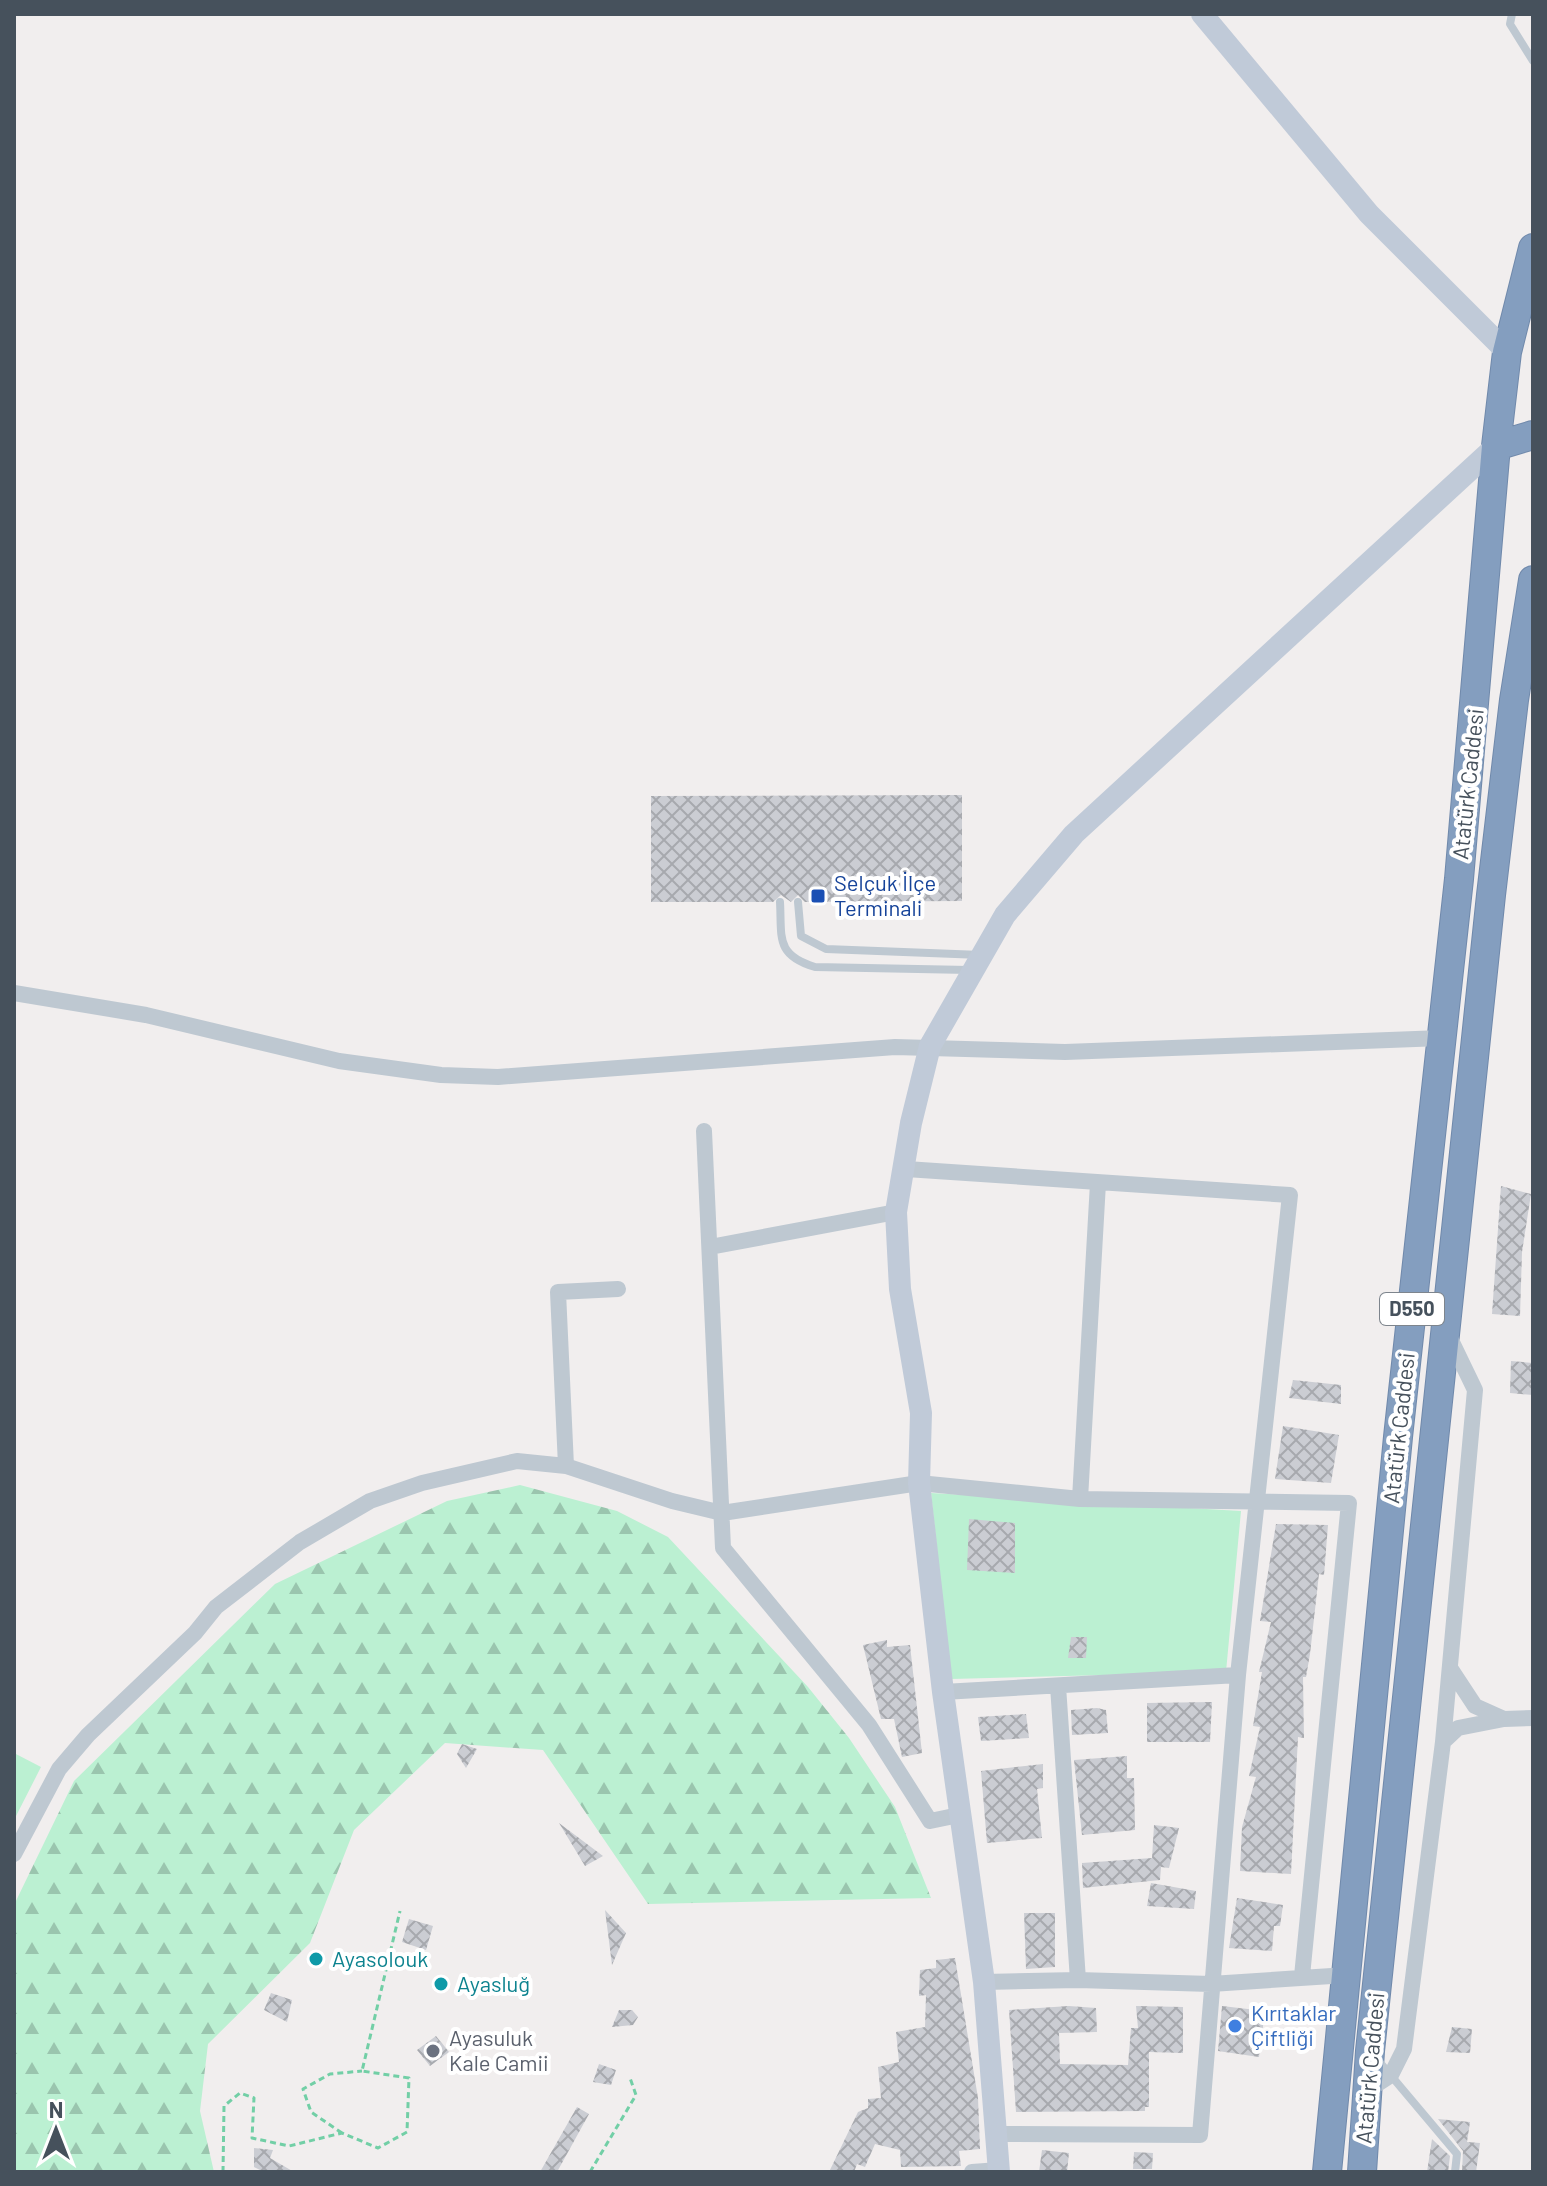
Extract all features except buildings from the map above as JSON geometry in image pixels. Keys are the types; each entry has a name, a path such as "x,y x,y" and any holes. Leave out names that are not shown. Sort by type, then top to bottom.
{"highway":[{"name":"D550","path":"1496,446 1520,350 1533,248"},
{"path":"1496,446 1533,435"},
{"name":"Atatürk Caddesi","path":"1327,2172 1393,1484 1477,696 1496,446"},
{"name":"Atatürk Caddesi","path":"1362,2172 1379,2082 1370,2051 1491,895 1533,580"}],"street":[{"path":"1202,14 1369,214 1520,350"},
{"path":"972,2172 999,2171 998,2134 984,1982 959,1815 919,1483 921,1413 900,1289 896,1212 906,1169 911,1123 930,1046 1005,915 1074,834 1496,446"},
{"path":"14,993 146,1015 339,1061 441,1075 554,1075 930,1046 1065,1052 1442,1038"},
{"path":"704,1131 723,1548 869,1725 930,1821 959,1815"},
{"path":"906,1169 1290,1195 1238,1675 1200,2135 998,2134"},
{"path":"1080,1499 1098,1183"},
{"path":"710,1247 896,1212"},
{"path":"566,1466 558,1292 618,1289"},
{"path":"1379,2082 1404,2049 1443,1742 1475,1390 1445,1329"},
{"path":"14,1854 59,1769 88,1735 158,1670 216,1607 300,1542 370,1501 422,1483 517,1461 566,1466 722,1513 919,1483 1080,1499 1349,1503 1302,1976"},
{"path":"1450,1667 1475,1706 1504,1719"},
{"path":"943,1692 1238,1675"},
{"path":"1058,1686 1078,1980"},
{"path":"1443,1742 1458,1728 1504,1719 1533,1718"},
{"path":"984,1982 1078,1980 1211,1984 1347,1975"}],"lane":[{"path":"1512,14 1510,24 1533,61"},
{"path":"780,902 783,947 796,961 815,967 977,963"},
{"path":"798,902 801,936 826,949 977,963"},
{"path":"1379,2082 1457,2154 1455,2172"}],"path":[{"path":"362,2071 400,1911"},
{"path":"362,2071 409,2078 407,2132 378,2148 342,2133 311,2112 303,2089 330,2074 362,2071"},
{"path":"590,2172 636,2095 630,2078"},
{"path":"223,2172 224,2106 240,2093 254,2098 252,2138 289,2146 342,2133"}],"green space":[{"path":"520,1485 617,1511 668,1537 808,1687 849,1738 895,1807 931,1898 648,1904 543,1750 445,1743 354,1830 310,1943 208,2044 200,2111 214,2172 14,2172 14,1905 74,1781 275,1584 447,1501"},
{"path":"931,1493 1241,1511 1226,1672 951,1679"},
{"path":"14,1753 41,1767 14,1820"}],"place":[{"name":"Selçuk İlçe Terminali","path":"818,896"},
{"name":"Ayasolouk","path":"316,1959"},
{"name":"Ayasluğ","path":"441,1984"},
{"name":"Kırıtaklar Çiftliği","path":"1235,2026"},
{"name":"Ayasuluk Kale Camii","path":"433,2051"}]}
